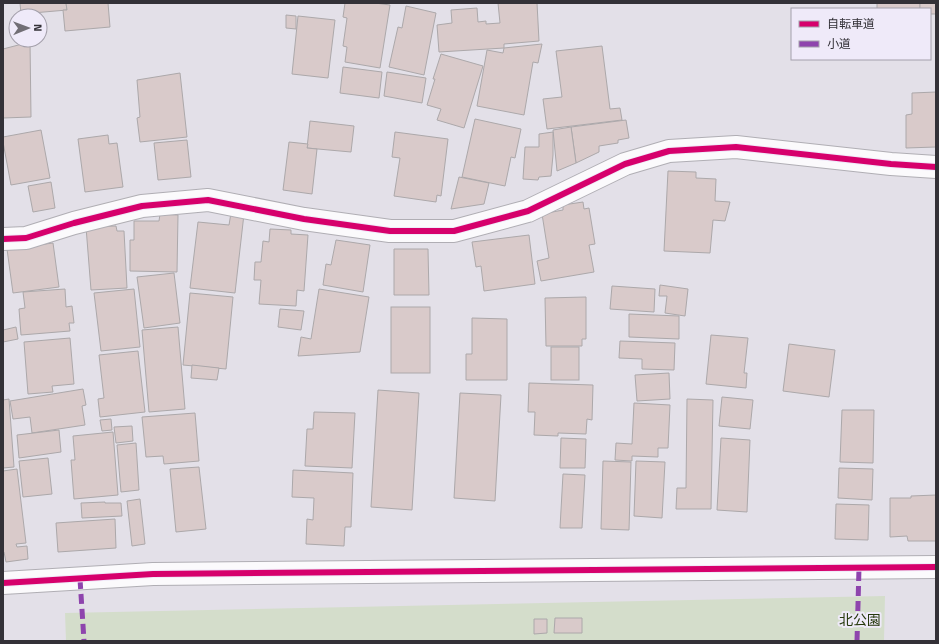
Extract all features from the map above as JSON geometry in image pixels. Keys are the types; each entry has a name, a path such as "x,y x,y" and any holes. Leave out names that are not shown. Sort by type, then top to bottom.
{"street":[{"path":"3,239 26,238 74,223 142,206 208,200 304,219 390,231 454,231 528,211 625,164 669,151 736,148 891,164 936,167"},
{"path":"3,583 153,574 936,567"}],"green space":[{"name":"北公園","path":"885,596 884,641 66,641 65,613"}],"building":[{"path":"20,3 66,3 67,10 48,12 48,8 20,8"},
{"path":"66,3 108,3 110,27 65,31 63,10 67,10"},
{"path":"345,3 375,3 390,5 380,68 345,62 347,47 343,46 347,18 343,17"},
{"path":"498,3 537,3 539,41 504,44 504,48 439,52 437,25 452,23 451,10 477,8 478,22 486,21 486,24 500,23"},
{"path":"877,3 920,3 920,8 877,8"},
{"path":"920,3 936,3 936,14 931,14 931,8 920,8"},
{"path":"406,6 436,13 424,75 389,67 398,27 402,28"},
{"path":"286,15 296,16 296,29 286,28"},
{"path":"298,16 335,20 328,78 292,74"},
{"path":"542,44 538,63 533,62 524,115 477,106 487,50 503,53 504,48"},
{"path":"602,46 610,109 620,108 622,120 547,129 543,99 562,97 556,51"},
{"path":"30,48 31,117 3,118 3,49"},
{"path":"441,54 483,66 464,128 437,120 441,109 427,105"},
{"path":"343,67 382,72 379,98 340,93"},
{"path":"387,72 426,78 422,103 384,96"},
{"path":"180,73 187,137 140,142 137,118 140,117 137,80"},
{"path":"936,92 936,147 906,148 906,115 912,114 912,93"},
{"path":"475,119 521,129 515,158 511,157 505,186 462,177"},
{"path":"626,120 629,138 618,140 618,143 599,146 599,152 576,163 571,127"},
{"path":"310,121 354,126 351,152 307,148"},
{"path":"571,127 576,163 557,171 553,130"},
{"path":"41,130 50,178 11,185 3,137"},
{"path":"395,132 448,139 441,196 437,195 436,202 394,196 400,158 392,157"},
{"path":"553,132 551,176 539,177 538,180 523,179 525,147 539,147 539,134"},
{"path":"108,135 109,144 117,143 123,187 85,192 78,139"},
{"path":"187,140 191,177 158,180 154,143"},
{"path":"289,142 308,144 307,148 317,149 312,194 283,190"},
{"path":"668,171 696,172 696,178 716,179 715,201 730,202 725,221 713,220 710,253 664,251"},
{"path":"459,177 489,183 484,204 451,209"},
{"path":"51,182 55,208 33,212 28,186"},
{"path":"583,202 584,209 589,208 595,244 589,245 594,272 541,281 537,261 549,258 542,214 563,210 563,205"},
{"path":"231,213 244,214 235,293 190,288 198,222 229,225"},
{"path":"160,214 178,215 177,272 130,271 130,240 134,240 134,221 159,221"},
{"path":"116,226 117,231 124,231 127,288 91,290 86,227"},
{"path":"270,229 291,230 291,234 308,235 304,291 297,290 296,306 259,304 261,280 254,280 255,262 261,262 263,241 269,242"},
{"path":"529,235 535,284 484,291 481,266 476,267 472,242"},
{"path":"336,240 370,245 363,292 323,285 326,264 331,265"},
{"path":"53,243 59,287 13,293 7,249"},
{"path":"394,249 428,249 429,295 394,295"},
{"path":"174,273 180,323 144,328 137,277"},
{"path":"660,285 688,289 685,316 665,313 667,296 659,296"},
{"path":"612,286 655,289 654,312 610,309"},
{"path":"65,289 66,307 72,306 74,323 69,323 70,331 21,335 19,309 25,308 23,292"},
{"path":"134,289 140,347 101,351 94,293"},
{"path":"319,289 369,297 360,352 298,356 301,337 311,339"},
{"path":"190,293 233,297 226,369 183,365"},
{"path":"586,297 586,339 582,339 582,346 546,346 545,298"},
{"path":"391,307 430,307 430,373 391,373"},
{"path":"280,309 304,311 301,330 278,327"},
{"path":"629,314 679,316 679,339 629,337"},
{"path":"472,318 507,319 507,380 466,380 466,354 472,354"},
{"path":"16,327 18,339 3,342 3,330"},
{"path":"178,327 185,409 149,412 142,330"},
{"path":"711,335 748,338 744,373 747,373 746,388 706,384"},
{"path":"70,338 74,384 52,386 53,392 28,394 24,342"},
{"path":"620,341 675,343 674,370 642,369 642,359 619,358"},
{"path":"789,344 835,350 829,397 783,391"},
{"path":"551,347 579,347 579,380 551,380"},
{"path":"138,351 145,412 100,417 98,399 104,398 99,355"},
{"path":"192,365 219,368 217,380 191,378"},
{"path":"669,373 670,399 637,401 635,375"},
{"path":"529,383 593,385 592,420 587,419 586,434 558,433 558,436 534,435 535,412 528,412"},
{"path":"83,389 86,405 82,406 85,425 32,433 30,417 13,419 10,401"},
{"path":"378,390 419,393 412,510 371,507"},
{"path":"460,393 501,395 495,501 454,498"},
{"path":"722,397 753,400 750,429 719,426"},
{"path":"9,399 14,467 3,468 3,400"},
{"path":"687,399 713,400 711,509 676,509 677,488 686,488"},
{"path":"634,403 670,405 668,448 658,448 658,457 632,456 632,461 615,460 616,443 632,444"},
{"path":"842,410 874,410 873,463 840,462"},
{"path":"314,412 355,413 352,468 305,466 307,429 313,429"},
{"path":"195,413 199,461 164,464 163,456 146,457 142,417"},
{"path":"111,419 112,430 102,431 100,420"},
{"path":"132,426 133,441 116,443 114,427"},
{"path":"59,430 61,452 19,458 17,435"},
{"path":"113,432 118,495 74,499 71,460 75,460 73,436"},
{"path":"561,438 586,439 585,468 560,468"},
{"path":"721,438 750,440 747,512 717,510"},
{"path":"136,443 139,490 121,492 117,445"},
{"path":"48,458 52,494 23,497 19,461"},
{"path":"603,461 631,462 629,530 601,529"},
{"path":"636,461 665,462 662,518 634,516"},
{"path":"199,467 206,529 176,532 170,469"},
{"path":"839,468 873,469 872,500 838,498"},
{"path":"17,469 26,543 16,544 17,547 27,546 28,559 6,562 3,552 3,471"},
{"path":"293,470 353,473 351,527 345,527 344,546 306,544 307,519 313,520 314,498 292,497"},
{"path":"563,474 585,475 582,528 560,528"},
{"path":"936,495 936,541 908,541 907,536 890,537 890,498 911,498 911,496"},
{"path":"140,499 145,544 132,546 127,501"},
{"path":"81,503 121,503 122,516 82,518"},
{"path":"836,504 869,505 868,540 835,539"},
{"path":"115,519 116,548 58,552 56,523"},
{"path":"555,618 582,618 582,633 554,633"},
{"path":"534,619 547,619 547,633 534,634"}],"marked path":[{"path":"857,641 859,568"},
{"path":"80,579 84,641"}],"cycle path":[{"path":"3,239 26,238 74,223 142,206 208,200 304,219 390,231 454,231 528,211 625,164 669,151 736,147 891,164 936,167"},
{"path":"3,583 153,574 936,567"}]}
